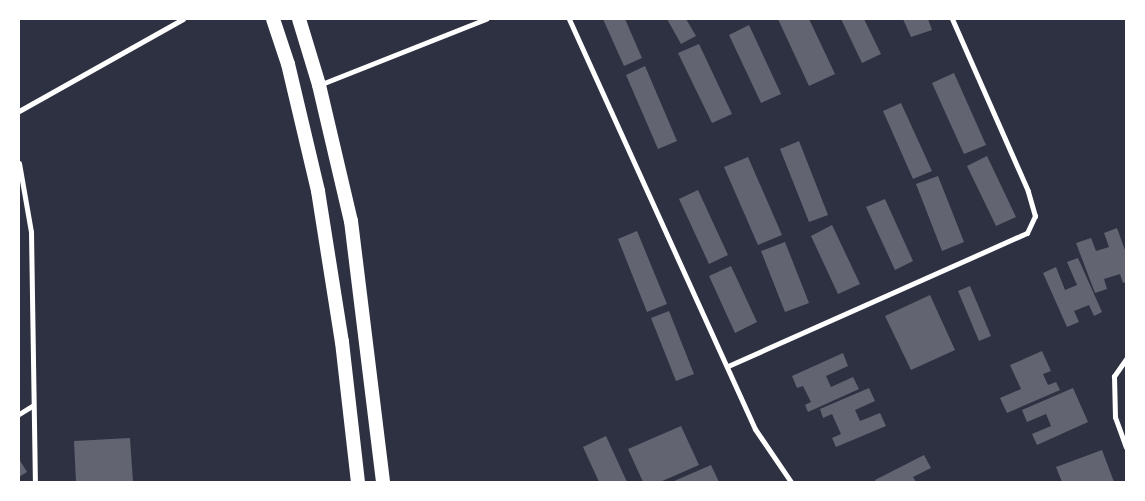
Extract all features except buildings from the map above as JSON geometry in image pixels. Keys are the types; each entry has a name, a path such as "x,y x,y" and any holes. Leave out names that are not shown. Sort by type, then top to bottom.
{"highway":[{"path":"273,19 288,64 318,191 342,342 358,482"},
{"path":"299,19 319,85 351,221 383,482"}],"street":[{"path":"19,111 183,19"},
{"path":"319,85 486,19"},
{"path":"569,19 755,429 791,482"},
{"path":"728,366 1027,233 1035,216 1028,191 952,19"},
{"path":"19,163 31,232 32,406 35,482"},
{"path":"1126,359 1114,376 1115,417 1126,447"},
{"path":"19,414 32,406"}]}
